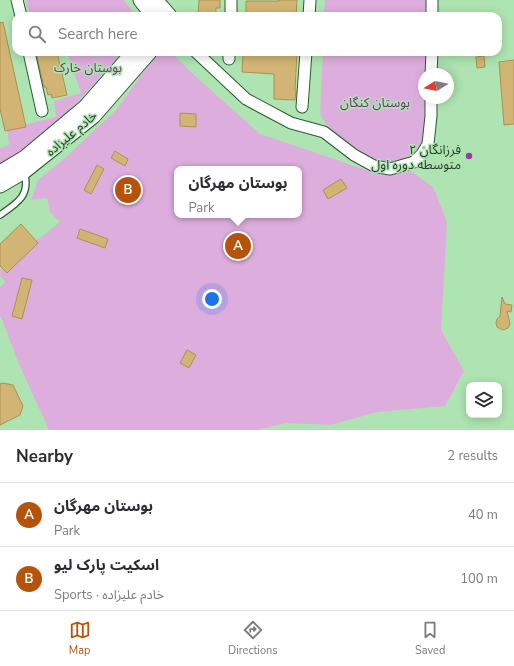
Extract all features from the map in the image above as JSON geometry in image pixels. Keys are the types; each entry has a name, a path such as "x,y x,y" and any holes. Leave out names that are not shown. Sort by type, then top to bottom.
{"main road":[{"path":"140,0 158,12"},
{"path":"155,0 162,12"},
{"name":"خادم علیزاده","path":"0,173 24,158 86,107 131,56"},
{"name":"خادم علیزاده","path":"0,185 24,171 93,116 146,56"}],"street":[{"path":"17,0 20,12"},
{"path":"231,0 231,12"},
{"path":"309,12 310,0"},
{"path":"432,0 432,12"},
{"path":"30,56 42,111"},
{"path":"200,56 246,99 291,124 324,132 354,155 376,166 390,169 414,162 422,154 428,144 431,104"},
{"path":"302,107 306,56"},
{"path":"431,68 432,56"}],"lane":[{"path":"0,215 17,204 24,192 27,184 24,171"}],"green space":[{"path":"26,0 124,0 133,12 29,12"},
{"path":"325,0 428,0 427,12 324,12"},
{"name":"بوستان خارک","path":"68,56 118,56 45,136 0,168 0,148 9,145 7,129 56,117 54,101 81,93"},
{"path":"155,56 175,56 260,134 378,174 409,170 433,187 447,222 441,330 464,371 445,406 377,412 331,425 287,423 257,430 49,430 18,362 0,317 0,287 5,282 0,275 0,270 60,222 50,212 47,198 31,200 38,180 65,158 116,110"},
{"name":"بوستان کنگان","path":"323,56 426,56 426,68 418,68 418,104 425,104 425,135 417,148 407,157 388,164 382,164 366,158 339,138 325,123 321,116"}],"building":[{"path":"199,0 220,0 220,8 216,8 216,12 198,12"},
{"path":"297,0 296,12 246,12 246,1"},
{"path":"3,22 26,127 5,131 0,109 0,23"},
{"path":"37,56 58,56 67,95 52,98 51,94 48,95 46,87 44,87"},
{"path":"243,56 297,56 295,100 274,99 274,74 242,72"},
{"path":"484,56 485,67 477,68 476,57"},
{"path":"514,60 514,124 504,125 499,62"},
{"path":"180,113 196,114 196,127 180,126"},
{"path":"115,151 128,159 125,166 111,158"},
{"path":"97,165 104,169 91,194 84,190"},
{"path":"341,179 347,188 328,199 323,190"},
{"path":"21,224 38,243 7,273 0,266 0,244"},
{"path":"80,229 108,239 105,248 77,238"},
{"path":"22,278 32,280 22,319 12,316"},
{"path":"502,297 505,304 512,305 511,312 507,311 510,324 508,328 503,330 497,327 496,323 500,316"},
{"path":"187,350 196,355 189,368 180,363"},
{"path":"3,383 13,385 23,406 20,415 0,425 0,384"}],"place":[{"name":"فرزانگان ۲ متوسطه دوره اول","path":"469,156"},
{"name":"اسکیت پارک لیو","path":"128,190"},
{"name":"بوستان مهرگان","path":"238,246"}]}
